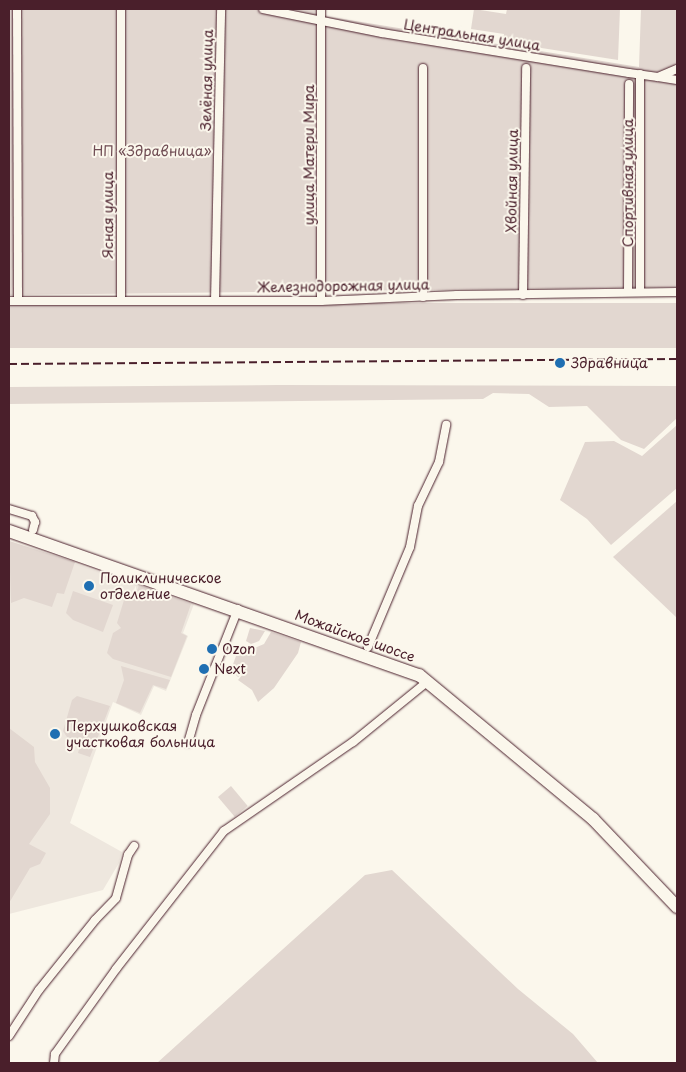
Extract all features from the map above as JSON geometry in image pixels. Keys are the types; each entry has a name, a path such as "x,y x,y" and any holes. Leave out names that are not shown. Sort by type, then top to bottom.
{"main road":[{"name":"Можайское шоссе","path":"9,523 409,662 447,686 598,813 677,895"},
{"name":"Можайское шоссе","path":"9,531 398,666 428,681 593,819 677,907"}],"street":[{"path":"17,9 18,301"},
{"name":"Ясная улица","path":"121,9 121,301"},
{"name":"Зелёная улица","path":"215,301 220,9"},
{"name":"Центральная улица","path":"263,9 382,33 677,80"},
{"name":"улица Матери Мира","path":"321,9 321,301"},
{"path":"423,68 423,297"},
{"name":"Хвойная улица","path":"524,295 526,68"},
{"path":"658,77 677,69"},
{"name":"Спортивная улица","path":"640,74 640,292"},
{"path":"628,292 629,84"},
{"name":"Железнодорожная улица","path":"9,301 321,301 677,292"},
{"path":"368,647 410,548 418,506 439,462 446,426"},
{"path":"9,509 32,516 35,522 33,530"},
{"path":"188,743 196,715 238,610"},
{"path":"54,1063 55,1054 116,969 224,831 352,742 428,681"},
{"path":"9,1036 39,990 95,920 116,898 128,854 134,846"}],"shaded area":[{"name":"Перхушковская участковая больница","path":"9,541 194,604 183,633 188,636 166,691 154,686 141,715 113,702 70,823 122,852 119,863 103,890 9,914"}],"green space":[{"name":"НП «Здравница»","path":"9,9 318,9 318,15 639,67 641,9 677,9 677,287 9,295"},
{"path":"474,9 506,14 507,9 620,9 618,60 503,42 504,34 471,29"},
{"path":"9,303 677,303 677,348 9,348"},
{"path":"278,385 677,386 677,418 644,449 621,440 587,406 549,407 529,394 493,393 483,399 9,404 9,387"},
{"path":"677,425 677,488 611,545 587,519 560,500 585,442 614,441 642,456"},
{"path":"677,501 677,618 613,557"},
{"path":"9,541 75,562 64,594 57,593 52,607 24,598 11,603"},
{"path":"139,585 191,604 181,633 187,636 171,677 113,659 107,653 113,633 121,628 117,623 124,600 134,599"},
{"path":"73,591 113,605 103,632 73,620 66,613"},
{"path":"250,628 265,631 259,641 251,644 246,641"},
{"path":"271,632 301,642 298,653 274,688 258,702 252,690 238,680 248,668 238,677 231,670 236,656 264,644"},
{"path":"121,666 170,680 166,689 153,685 140,713 116,703 124,680"},
{"path":"77,696 110,706 90,757 78,753 81,742 67,737 63,731 72,700"},
{"path":"9,728 34,747 35,762 50,788 50,814 29,844 46,853 40,864 30,868 9,903"},
{"path":"231,786 248,806 235,817 218,797"},
{"path":"392,870 518,989 573,1034 598,1063 157,1063 365,875"}],"railway":[{"path":"9,364 677,359"}],"place":[{"name":"Здравница","path":"560,363"},
{"name":"Поликлиническое отделение","path":"89,586"},
{"name":"Ozon","path":"212,649"},
{"name":"Next","path":"204,669"},
{"name":"Перхушковская участковая больница","path":"55,734"}]}
